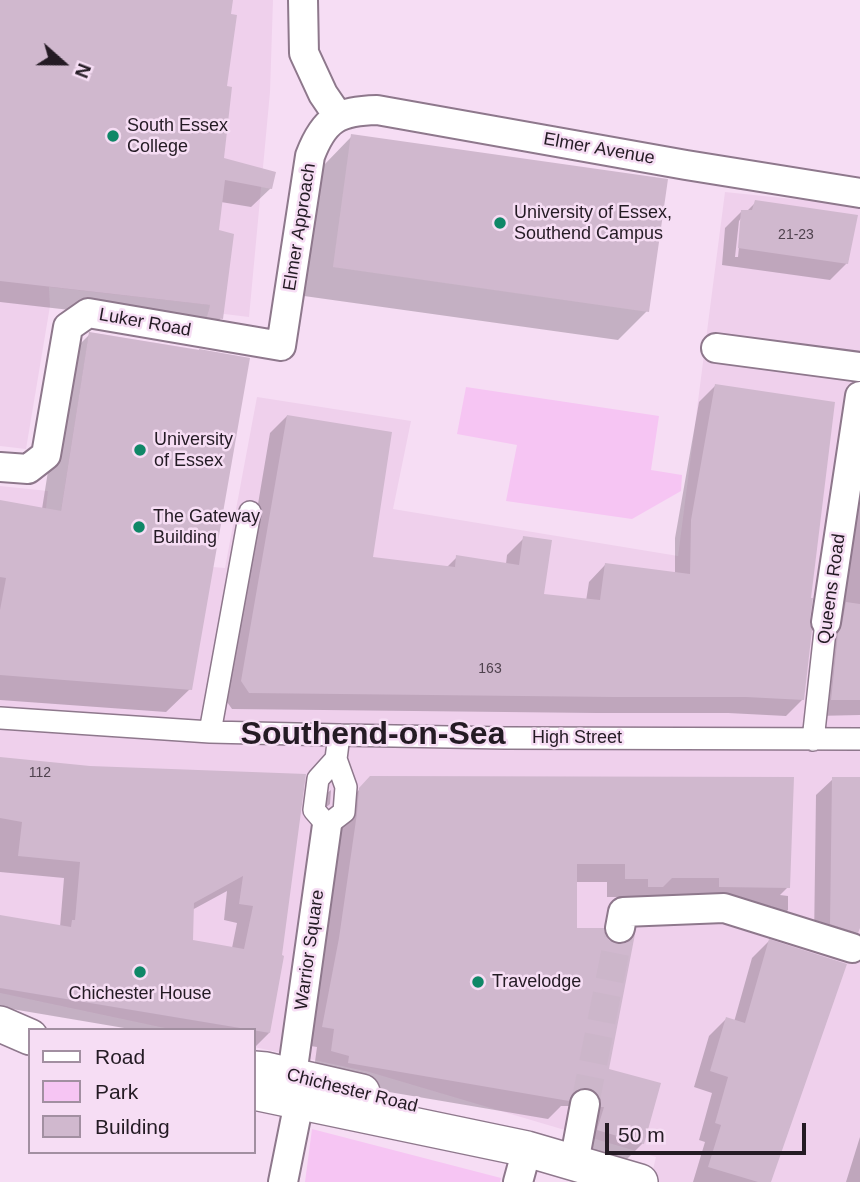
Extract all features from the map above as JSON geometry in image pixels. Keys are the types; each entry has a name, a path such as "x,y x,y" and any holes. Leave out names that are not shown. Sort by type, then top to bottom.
{"street":[{"path":"303,0 304,53 323,94 338,116"},
{"name":"Elmer Avenue","path":"338,116 356,111 377,110 860,193"},
{"name":"Elmer Approach","path":"281,346 310,156 323,130 338,116"},
{"name":"Luker Road","path":"0,467 28,469 46,455 68,327 88,313 281,346"},
{"path":"716,348 860,367"},
{"name":"Queens Road","path":"813,740 826,622 860,396"},
{"path":"210,732 250,512"},
{"name":"High Street","path":"0,718 210,732 860,739"},
{"name":"Warrior Square","path":"283,1182 327,825 344,812 346,787 337,759 339,735"},
{"name":"Warrior Square","path":"327,825 314,810 318,779 337,759"},
{"path":"620,928 623,912 724,908 852,948"},
{"path":"0,1024 28,1036"},
{"path":"0,1044 28,1043"},
{"name":"Chichester Road","path":"256,1069 266,1070 295,1089"},
{"name":"Chichester Road","path":"256,1092 295,1089 405,1102 527,1149 640,1182"},
{"path":"574,1163 585,1104"},
{"path":"518,1182 527,1149"}],"shaded area":[{"name":"South Essex College","path":"0,0 273,0 270,92 249,317 208,312 210,305 49,287 50,306 26,449 0,446"},
{"path":"725,192 860,206 860,1182 650,1182 656,1157 369,1072 256,1047 256,1028 165,1028 0,993 0,486 48,491 41,553 54,554 89,332 250,358 114,559 225,568 257,397 411,421 393,509 678,556"}],"green space":[{"path":"466,387 659,416 651,470 682,475 681,491 632,519 506,501 517,445 457,434"},
{"path":"312,1129 501,1178 500,1182 305,1182"}],"building":[{"name":"South Essex College","path":"0,0 233,0 231,14 237,15 227,86 232,87 224,158 276,172 272,189 225,180 219,230 234,234 223,319 207,317 210,305 0,281"},
{"name":"University of Essex, Southend Campus","path":"351,134 668,179 649,312 333,267"},
{"path":"755,200 858,215 848,264 738,248 741,210 752,210"},
{"name":"The Gateway Building","path":"89,332 250,358 192,690 0,675 0,610 6,578 0,577 0,500 61,511"},
{"path":"715,384 835,402 811,598 812,630 804,700 746,697 249,693 241,681 287,415 392,432 373,557 455,567 456,555 519,565 523,536 552,540 544,594 600,600 605,563 690,574 691,520"},
{"path":"846,602 860,604 860,700 831,700 838,633"},
{"path":"0,757 90,766 306,774 282,955 284,956 270,1033 256,1031 256,1028 240,1028 0,988 0,915 71,927 72,920 75,920 80,862 18,856 22,822 0,818","holes":["243,876 239,904 253,906 244,949 193,940 194,903"]},
{"path":"370,776 794,777 790,888 719,887 719,878 672,878 663,887 648,887 648,879 625,879 625,864 577,864 577,928 604,928 609,940 618,944 626,943 635,934 609,1069 661,1083 644,1144 597,1130 604,1107 601,1107 601,1099 596,1092 589,1088 579,1089 572,1094 569,1101 348,1063 349,1056 331,1051 334,1029 322,1027 339,938 359,788"},
{"path":"832,777 860,777 858,933 830,924"},
{"path":"769,939 847,964 771,1182 758,1182 708,1167 721,1125 715,1123 728,1077 710,1071 726,1017 745,1023"}],"tunnel":[{"path":"585,1104 620,928"}],"place":[{"name":"South Essex College","path":"113,136"},
{"name":"University of Essex, Southend Campus","path":"500,223"},
{"name":"University of Essex","path":"140,450"},
{"name":"The Gateway Building","path":"139,527"},
{"name":"Chichester House","path":"140,972"},
{"name":"Travelodge","path":"478,982"}],"district":[{"name":"Southend-on-Sea","path":"373,735"}]}
